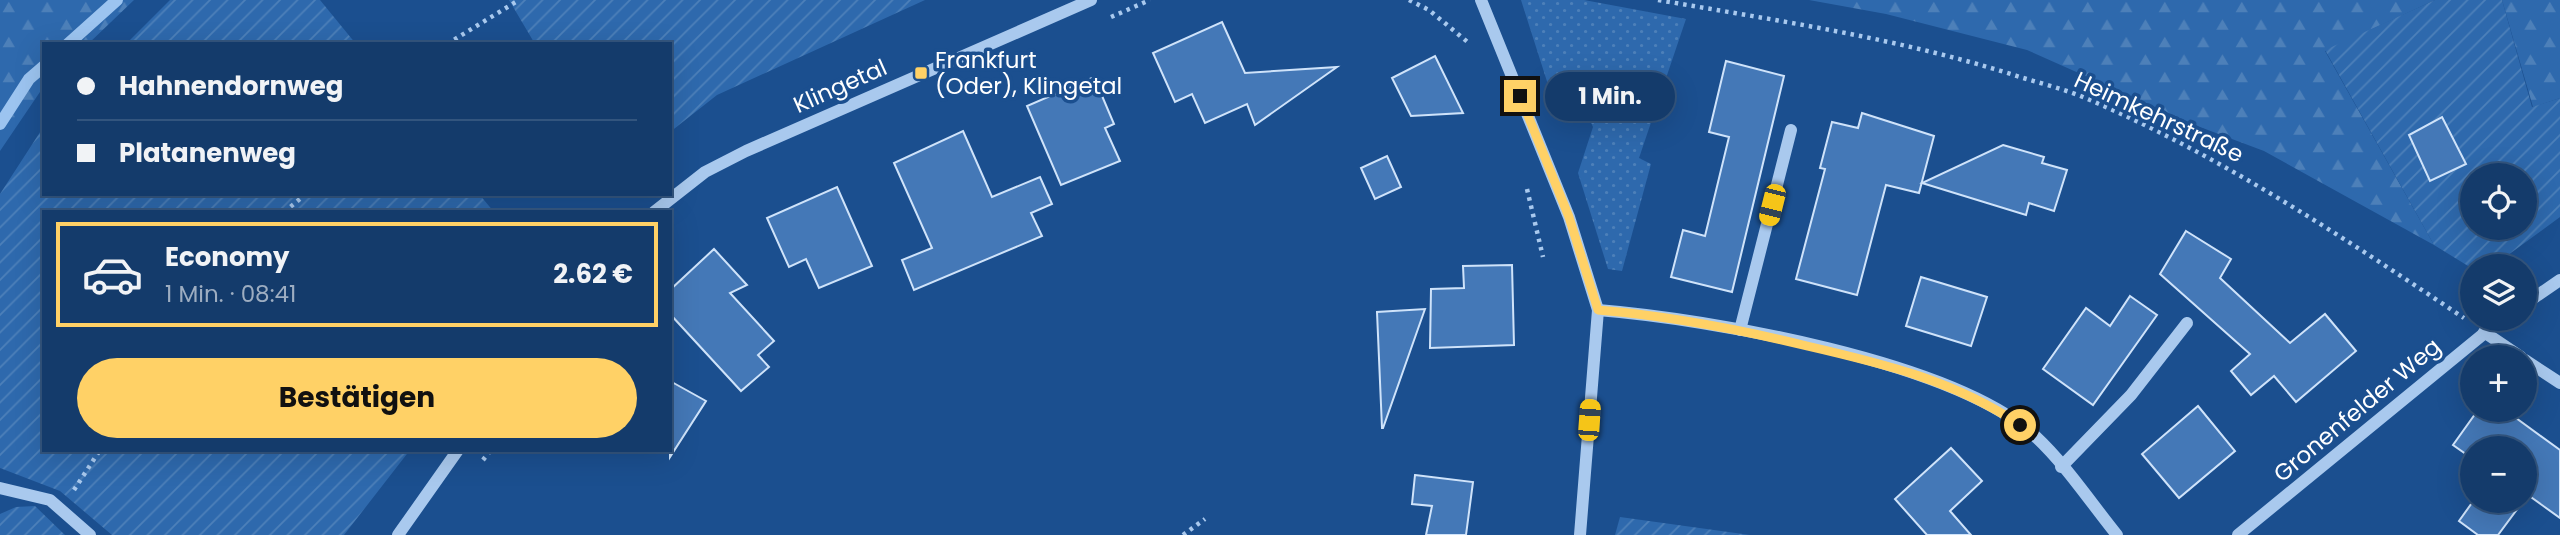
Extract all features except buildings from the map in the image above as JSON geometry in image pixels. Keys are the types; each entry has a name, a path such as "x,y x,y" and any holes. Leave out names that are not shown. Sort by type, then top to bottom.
{"street":[{"name":"Klingetal","path":"657,210 705,172 746,150 1091,0"},
{"path":"1481,0 1569,217 1598,310 1580,535"},
{"path":"1740,330 1791,130"},
{"path":"2537,296 2560,281"},
{"path":"1598,310 1650,314 1740,330 1867,360 1945,385 1979,400 2036,437 2117,535"},
{"path":"2062,467 2131,395 2187,323"},
{"path":"2484,332 2504,345"},
{"name":"Gronenfelder Weg","path":"2238,535 2484,332"},
{"path":"2537,367 2560,383"},
{"path":"398,535 457,452"},
{"path":"0,488 50,500 90,535"}],"path":[{"path":"450,42 519,0"},
{"path":"1409,0 1429,10 1469,44 1475,55"},
{"name":"Heimkehrstraße","path":"1658,0 1844,33 1977,63 2089,99 2263,188 2320,222 2484,332"},
{"path":"1524,175 1543,257"},
{"path":"286,210 304,196"},
{"path":"62,510 99,452"},
{"path":"1183,535 1205,519"}],"green space":[{"path":"0,0 134,0 90,42 42,42 42,89 0,151"},
{"path":"170,0 320,0 354,42 128,42"},
{"path":"509,0 925,0 717,95 672,130 672,42 534,42"},
{"path":"1521,0 1584,0 1686,19 1639,158 1651,164 1622,271 1608,269 1578,173 1593,127 1583,105 1552,97"},
{"path":"1809,0 2435,0 2325,51 2434,245 2264,151 2200,127 2027,50 1886,14"},
{"path":"2435,0 2502,0 2532,107 2560,98 2560,217 2537,234 2537,163 2460,163 2460,240 2529,240 2509,254 2460,254 2460,261 2434,245 2325,50"},
{"path":"2502,0 2560,0 2560,98 2533,107"},
{"path":"42,129 42,196 481,196 492,210 42,210 42,452 408,452 344,535 112,535 60,491 0,468 0,194"},
{"path":"35,506 65,535 0,535 0,514 16,507"},
{"path":"1620,517 1750,535 1615,535"}],"waterway":[{"path":"70,42 117,0"},
{"path":"0,124 29,79 42,68"}],"place":[{"name":"Frankfurt (Oder), Klingetal","path":"921,73"}],"route":[{"path":"1520,96 1569,217 1598,310 1650,314 1740,330 1867,360 1945,385 1979,400 2020,425"}]}
